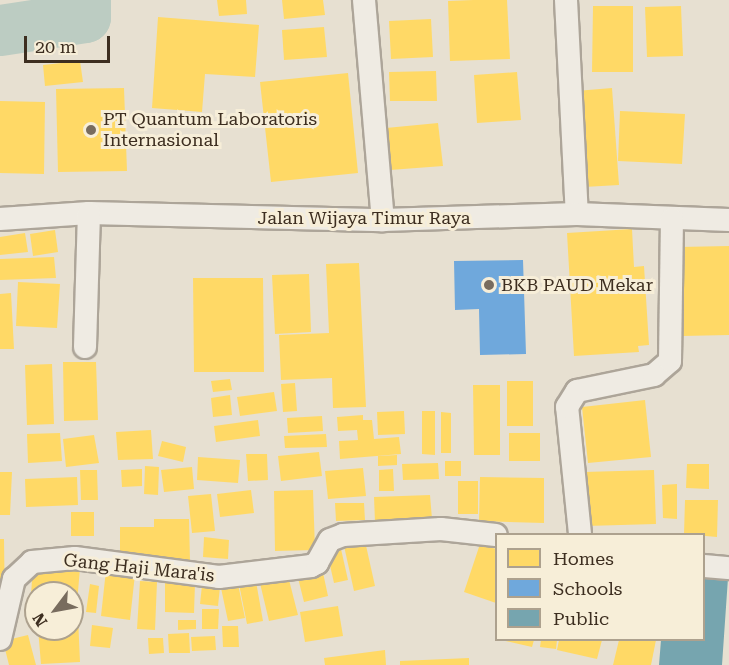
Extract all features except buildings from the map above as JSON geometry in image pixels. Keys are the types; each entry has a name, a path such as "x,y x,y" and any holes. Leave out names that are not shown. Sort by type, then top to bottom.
{"street":[{"path":"364,0 383,219"},
{"path":"566,0 577,214"},
{"path":"85,347 89,213"},
{"name":"Jalan Wijaya Timur Raya","path":"0,219 89,213 383,219 577,214 729,220"},
{"path":"580,533 567,407 577,392 654,375 670,361 672,219"},
{"name":"Gang Haji Mara'is","path":"0,639 14,579 32,562 75,558 219,577 311,566 317,563 330,540 343,535 441,529 495,535"},
{"path":"705,566 729,568"}],"waterway":[{"path":"0,30 85,17 85,0"}],"place":[{"name":"PT Quantum Laboratoris Internasional","path":"91,130"},
{"name":"BKB PAUD Mekar","path":"489,285"}]}
